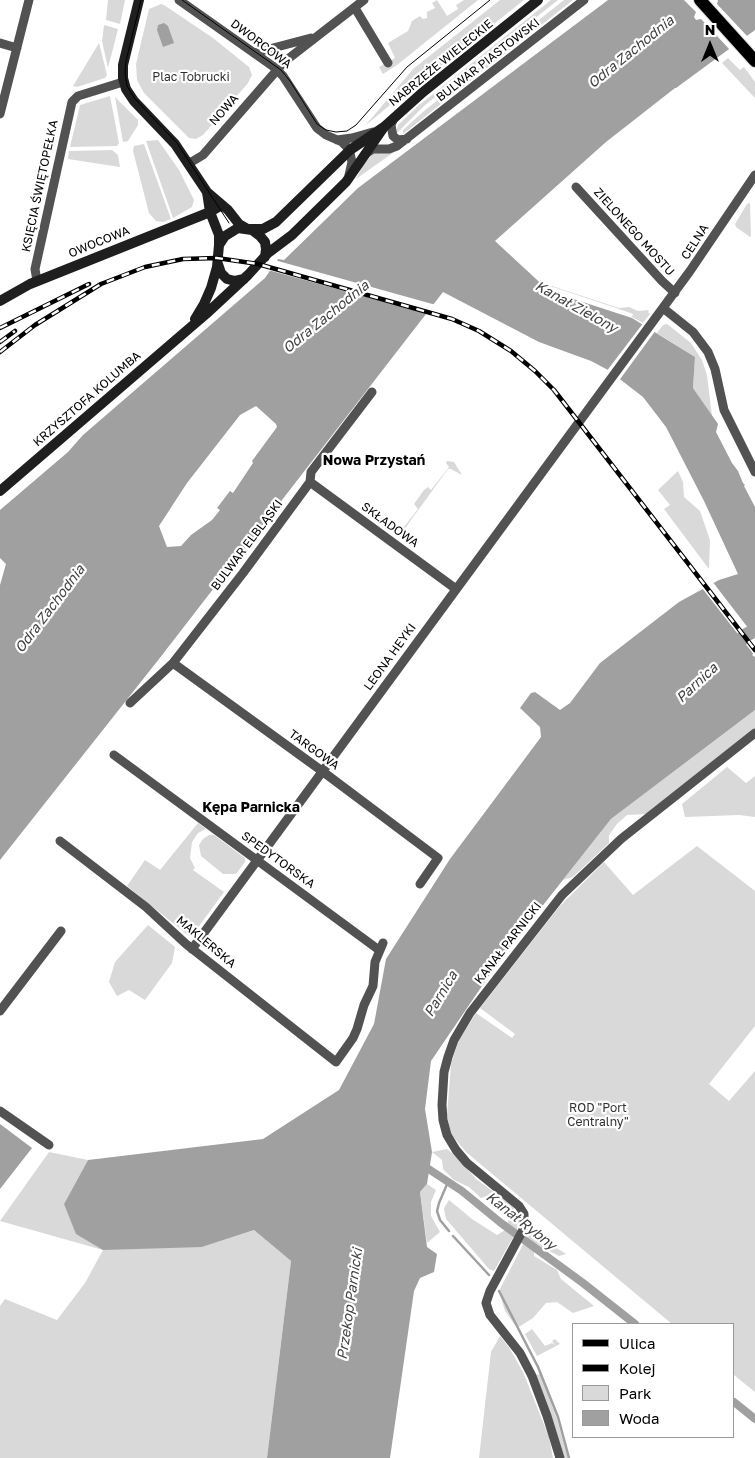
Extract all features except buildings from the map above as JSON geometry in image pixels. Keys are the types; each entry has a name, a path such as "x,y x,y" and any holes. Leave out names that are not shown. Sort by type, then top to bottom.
{"main road":[{"path":"700,0 749,53"}],"street":[{"path":"0,114 29,0"},
{"path":"139,0 123,63 124,82 132,98 170,138 207,192 237,222 259,235 265,242 265,257"},
{"name":"DWORCOWA","path":"179,0 276,69 290,84 317,128 326,135 345,144 350,150"},
{"name":"NOWA","path":"188,164 202,154 276,69 364,0"},
{"name":"NABRZEŻE WIELECKIE","path":"265,257 270,251 290,237 346,182 384,127 394,117 538,0"},
{"name":"BULWAR PIASTOWSKI","path":"365,154 372,149 393,148 407,139 584,0"},
{"path":"355,8 388,63"},
{"path":"254,53 316,36"},
{"path":"0,43 17,48"},
{"name":"KSIĘCIA ŚWIĘTOPEŁKA","path":"37,281 35,269 71,105 75,97 124,82"},
{"path":"394,117 391,126 393,136 398,140 407,139"},
{"path":"337,140 354,138 384,127"},
{"name":"NABRZEŻE WIELECKIE","path":"248,228 262,230 276,222 350,150 384,127"},
{"path":"346,182 352,163 350,150"},
{"name":"CELNA","path":"609,381 675,293 755,176"},
{"name":"ZIELONEGO MOSTU","path":"576,187 675,293"},
{"path":"207,192 210,212 218,233 219,245"},
{"path":"210,212 222,205"},
{"name":"OWOCOWA","path":"0,301 19,289 37,281 210,212"},
{"path":"219,245 223,238 232,230 248,228"},
{"name":"KRZYSZTOFA KOLUMBA","path":"179,336 192,322 204,304 212,286 219,245"},
{"name":"KRZYSZTOFA KOLUMBA","path":"0,491 210,311 265,257"},
{"path":"217,265 226,278 235,281 245,278"},
{"path":"663,308 673,314 695,334 708,352 715,369 724,410 755,472"},
{"name":"LEONA HEYKI","path":"192,948 609,381"},
{"name":"BULWAR ELBLĄSKI","path":"130,703 173,663 310,482 311,472 372,392"},
{"name":"KRZYSZTOFA KOLUMBA","path":"0,483 12,480"},
{"name":"SKŁADOWA","path":"310,482 456,589"},
{"name":"TARGOWA","path":"173,663 438,858 420,884"},
{"name":"KANAŁ PARNICKI","path":"560,1458 545,1408 532,1376 520,1352 488,1310 486,1301 522,1232 525,1218 519,1206 489,1183 461,1157 451,1143 444,1128 442,1105 446,1064 454,1040 475,1007 562,895 621,839 755,734"},
{"name":"SPEDYTORSKA","path":"114,755 381,947 375,962 373,986 364,1004 357,1029 336,1062"},
{"name":"MAKLERSKA","path":"60,841 146,907 192,948 336,1062"},
{"path":"0,1011 61,930"},
{"path":"0,1111 49,1145"}],"green space":[{"path":"108,0 125,0 120,24 106,20"},
{"path":"437,0 447,16 458,9 456,5 464,0 478,0 397,65 383,74 379,67 395,58 388,43 408,31 412,21 420,16 423,19 427,18 427,12 435,8 432,3"},
{"path":"500,0 524,0 417,85 407,91 398,93 390,105 365,126 413,69"},
{"path":"551,0 558,0 424,106 396,134 398,125 418,106"},
{"path":"564,0 573,0 403,134 403,130 424,111"},
{"name":"Plac Tobrucki","path":"161,4 213,38 249,67 252,75 248,83 203,135 196,139 189,138 144,93 137,80 136,64 149,9"},
{"path":"104,25 118,29 108,68 102,41"},
{"path":"99,43 107,75 105,78 77,87 73,86"},
{"path":"728,58 740,70 744,67 755,82 755,98 722,63"},
{"path":"110,96 119,143 117,146 70,147 80,105"},
{"path":"115,97 138,120 138,125 128,141 123,142"},
{"path":"158,140 179,170 194,200 192,207 173,218 146,141"},
{"path":"144,144 171,219 163,222 156,221 149,213 133,151 134,146"},
{"path":"112,150 118,155 120,167 68,159 69,151"},
{"path":"374,152 394,152 356,179 363,165"},
{"path":"750,203 750,237 736,227 735,224 747,204"},
{"path":"552,286 619,308 629,307 638,311 649,310 650,314 643,323 632,317 633,314 553,287 550,290"},
{"path":"667,324 691,343 702,360 707,375 712,416 693,388 695,357 657,333 663,325"},
{"path":"447,461 454,462 462,475 448,469 404,530 400,532 418,509 414,504 424,490 428,487 431,490 449,467 446,463"},
{"path":"678,471 683,482 684,497 700,511 710,540 709,569 664,509 670,505 658,490"},
{"path":"755,710 755,729 647,814 627,815 609,835 609,843 573,877 563,880 611,819"},
{"path":"727,767 746,783 755,776 755,817 739,815 685,817 682,804"},
{"path":"198,823 206,829 198,833 192,842 190,858 195,868 193,870 224,892 194,933 189,936 127,886 145,860 160,870"},
{"path":"209,835 214,835 245,858 245,862 236,874 223,874 201,856 199,845"},
{"name":"ROD \"Port Centralny\"","path":"697,846 755,891 755,1026 709,1084 729,1101 755,1071 755,1392 735,1376 735,1323 671,1323 466,1152 451,1134 447,1115 451,1064 459,1040 476,1013 512,1038 515,1034 480,1008 559,907 604,862 633,895"},
{"path":"148,925 175,947 172,963 145,1000 129,990 117,996 109,982 115,962"},
{"path":"447,1149 457,1157 477,1180 507,1201 517,1214 519,1222 516,1232 494,1271 489,1269 446,1219 444,1208 449,1200 472,1219 497,1235 505,1230 509,1219 508,1212 487,1196 481,1198 469,1187 454,1180 443,1169 442,1160 432,1152"},
{"path":"49,1152 88,1160 64,1204 202,1247 254,1230 291,1261 267,1458 0,1458 0,1306 5,1299 57,1320 85,1283 103,1250 0,1221"},
{"path":"427,1184 436,1190 431,1202 431,1216 440,1232 427,1243 420,1192"},
{"path":"530,1231 566,1254 559,1256 543,1248 534,1252 534,1256 557,1270 561,1279 594,1306 573,1313 557,1302 546,1303 533,1318 517,1328 505,1311 499,1291"},
{"path":"532,1329 545,1346 552,1343 555,1345 552,1341 555,1339 560,1344 537,1356 525,1334"},
{"path":"500,1336 523,1372 549,1437 553,1458 479,1458 491,1352"},
{"path":"540,1374 556,1416 568,1458 564,1458 536,1375"}],"water":[{"path":"608,0 755,0 755,30 675,88 606,142 495,241 549,291 632,318 695,357 693,388 718,424 716,432 738,471 755,507 755,652 752,655 755,657 755,710 611,819 499,961 431,1061 425,1109 432,1152 427,1184 420,1192 427,1247 437,1254 434,1272 420,1278 414,1291 390,1458 267,1458 291,1261 254,1230 202,1247 103,1250 76,1234 64,1204 88,1160 263,1139 339,1090 374,1024 386,959 450,859 541,737 540,727 520,708 531,693 535,692 560,710 570,703 600,663 679,602 719,580 738,574 704,501 666,427 643,397 608,370 591,361 539,342 443,292 159,659 0,860 0,585 6,564 0,558 0,510 68,452 83,435 265,278 278,259 284,260 358,188","holes":["256,406 277,427 252,461 253,463 233,493 230,491 217,508 220,510 212,520 191,535 181,546 167,547 159,526 187,483 240,415"]},
{"path":"164,23 168,26 174,43 163,47 157,30 158,25"},
{"path":"0,1124 32,1148 0,1189"}],"pier":[{"path":"684,0 718,0 717,4 748,37 731,51 701,19 696,20 694,17 696,12"},
{"path":"275,259 436,305 429,314 268,270"},
{"path":"644,322 656,330 618,382 606,372"},
{"path":"712,581 755,637 755,656 702,588 702,586"}],"waterway":[{"name":"Parnica","path":"728,652 746,635 755,630"},
{"name":"Kanał Rybny","path":"421,1164 462,1191 501,1223 634,1323"},
{"path":"448,1182 437,1211 440,1220 449,1231"},
{"path":"453,1236 489,1275"},
{"path":"499,1291 538,1367 558,1417 569,1458"},
{"name":"Kanał Rybny","path":"735,1403 755,1419"}],"tram line":[{"path":"141,0 126,61 127,86 135,99 177,143 229,223"},
{"path":"182,0 281,70 317,124 326,130 336,132 347,131 356,125 407,67 490,0"},
{"path":"697,0 755,62"}],"railway":[{"path":"0,352 35,325 101,284 145,267 183,259 217,258 258,264 452,319 479,331 511,351 554,390 755,650"},
{"path":"0,328 89,284"},
{"path":"0,342 15,331"}],"district":[{"name":"Nowa Przystań","path":"374,461"},
{"name":"Kępa Parnicka","path":"251,808"}],"water label":[{"name":"Odra Zachodnia","path":"631,52"},
{"name":"Kanał Zielony","path":"576,307"},
{"name":"Odra Zachodnia","path":"326,317"},
{"name":"Odra Zachodnia","path":"50,609"},
{"name":"Przekop Parnicki","path":"350,1304"}]}
